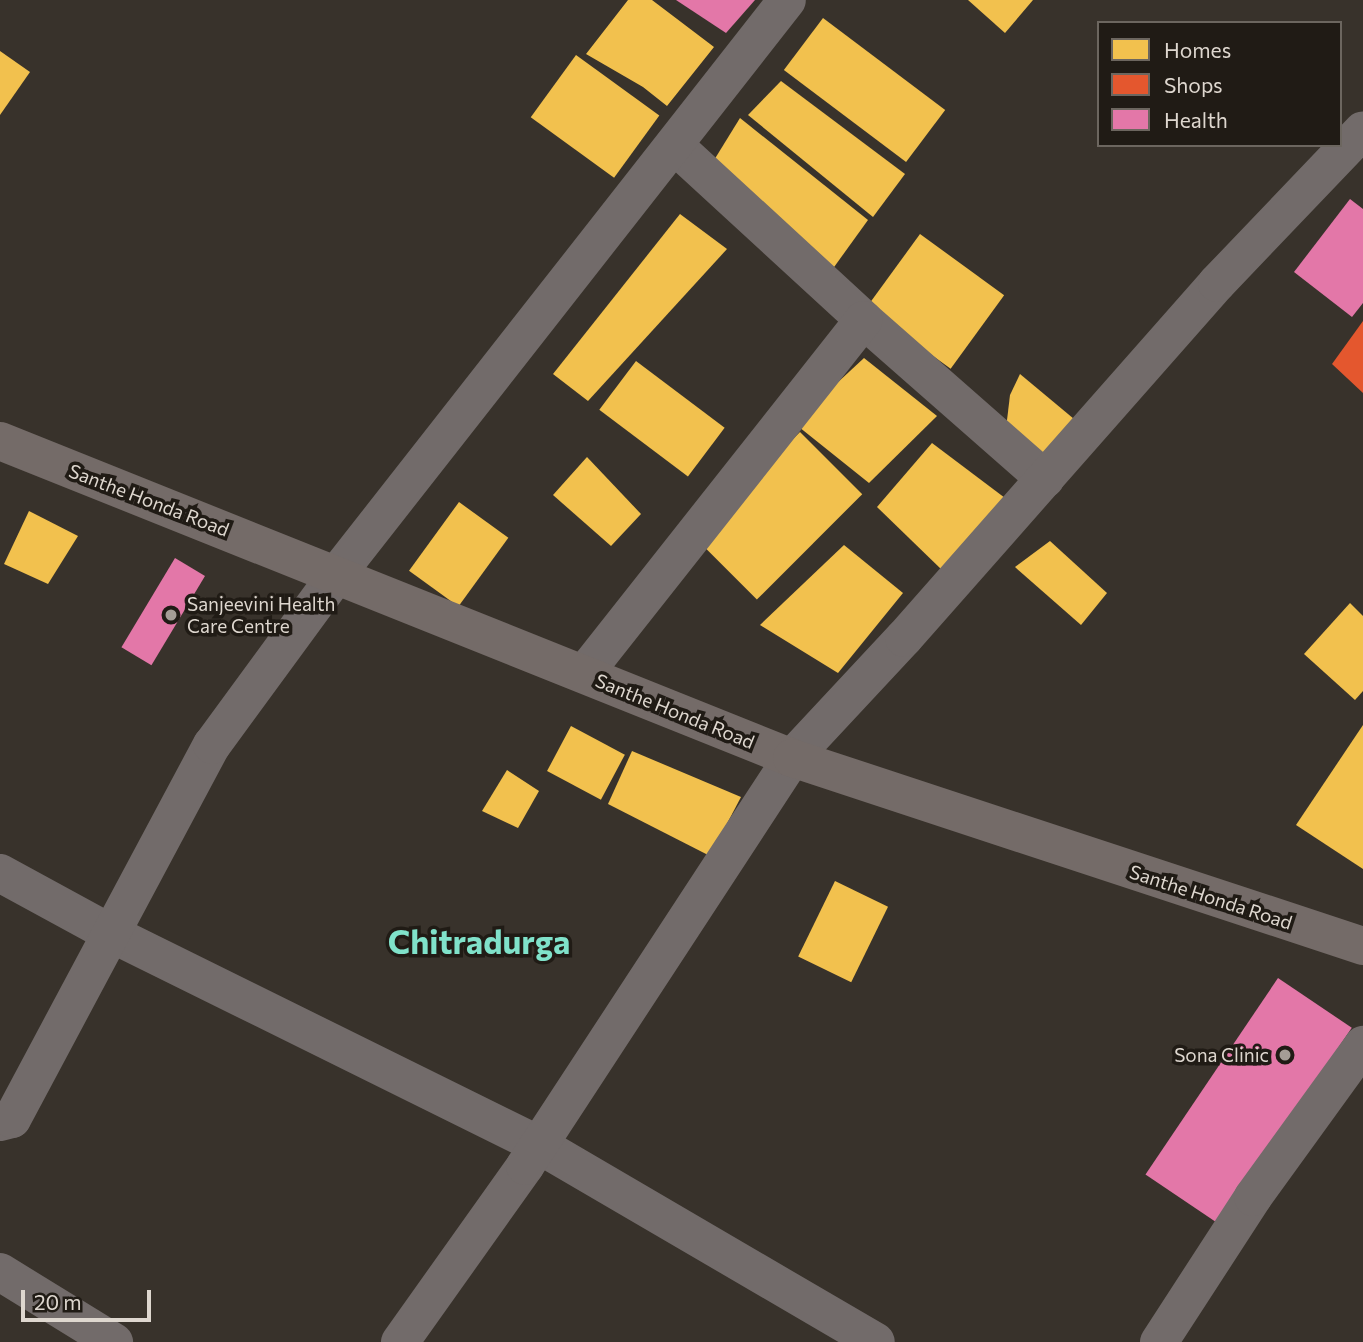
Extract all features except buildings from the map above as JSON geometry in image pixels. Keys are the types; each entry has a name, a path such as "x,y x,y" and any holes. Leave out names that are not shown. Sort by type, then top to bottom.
{"main road":[{"name":"Santhe Honda Road","path":"0,442 337,574 792,758 1363,946"}],"street":[{"path":"0,1122 12,1119 212,745 337,574 787,0"},
{"path":"400,1342 539,1145 792,758 1045,479 1217,283 1363,130"},
{"path":"674,145 864,320 1045,479"},
{"path":"584,674 864,320"},
{"path":"0,873 112,934 539,1145 876,1342"},
{"path":"1159,1342 1253,1197 1363,1045"},
{"path":"0,1272 114,1342"}],"place":[{"name":"Sanjeevini Health Care Centre","path":"171,615"},
{"name":"Sona Clinic","path":"1285,1055"}],"district":[{"name":"Chitradurga","path":"479,941"}]}
